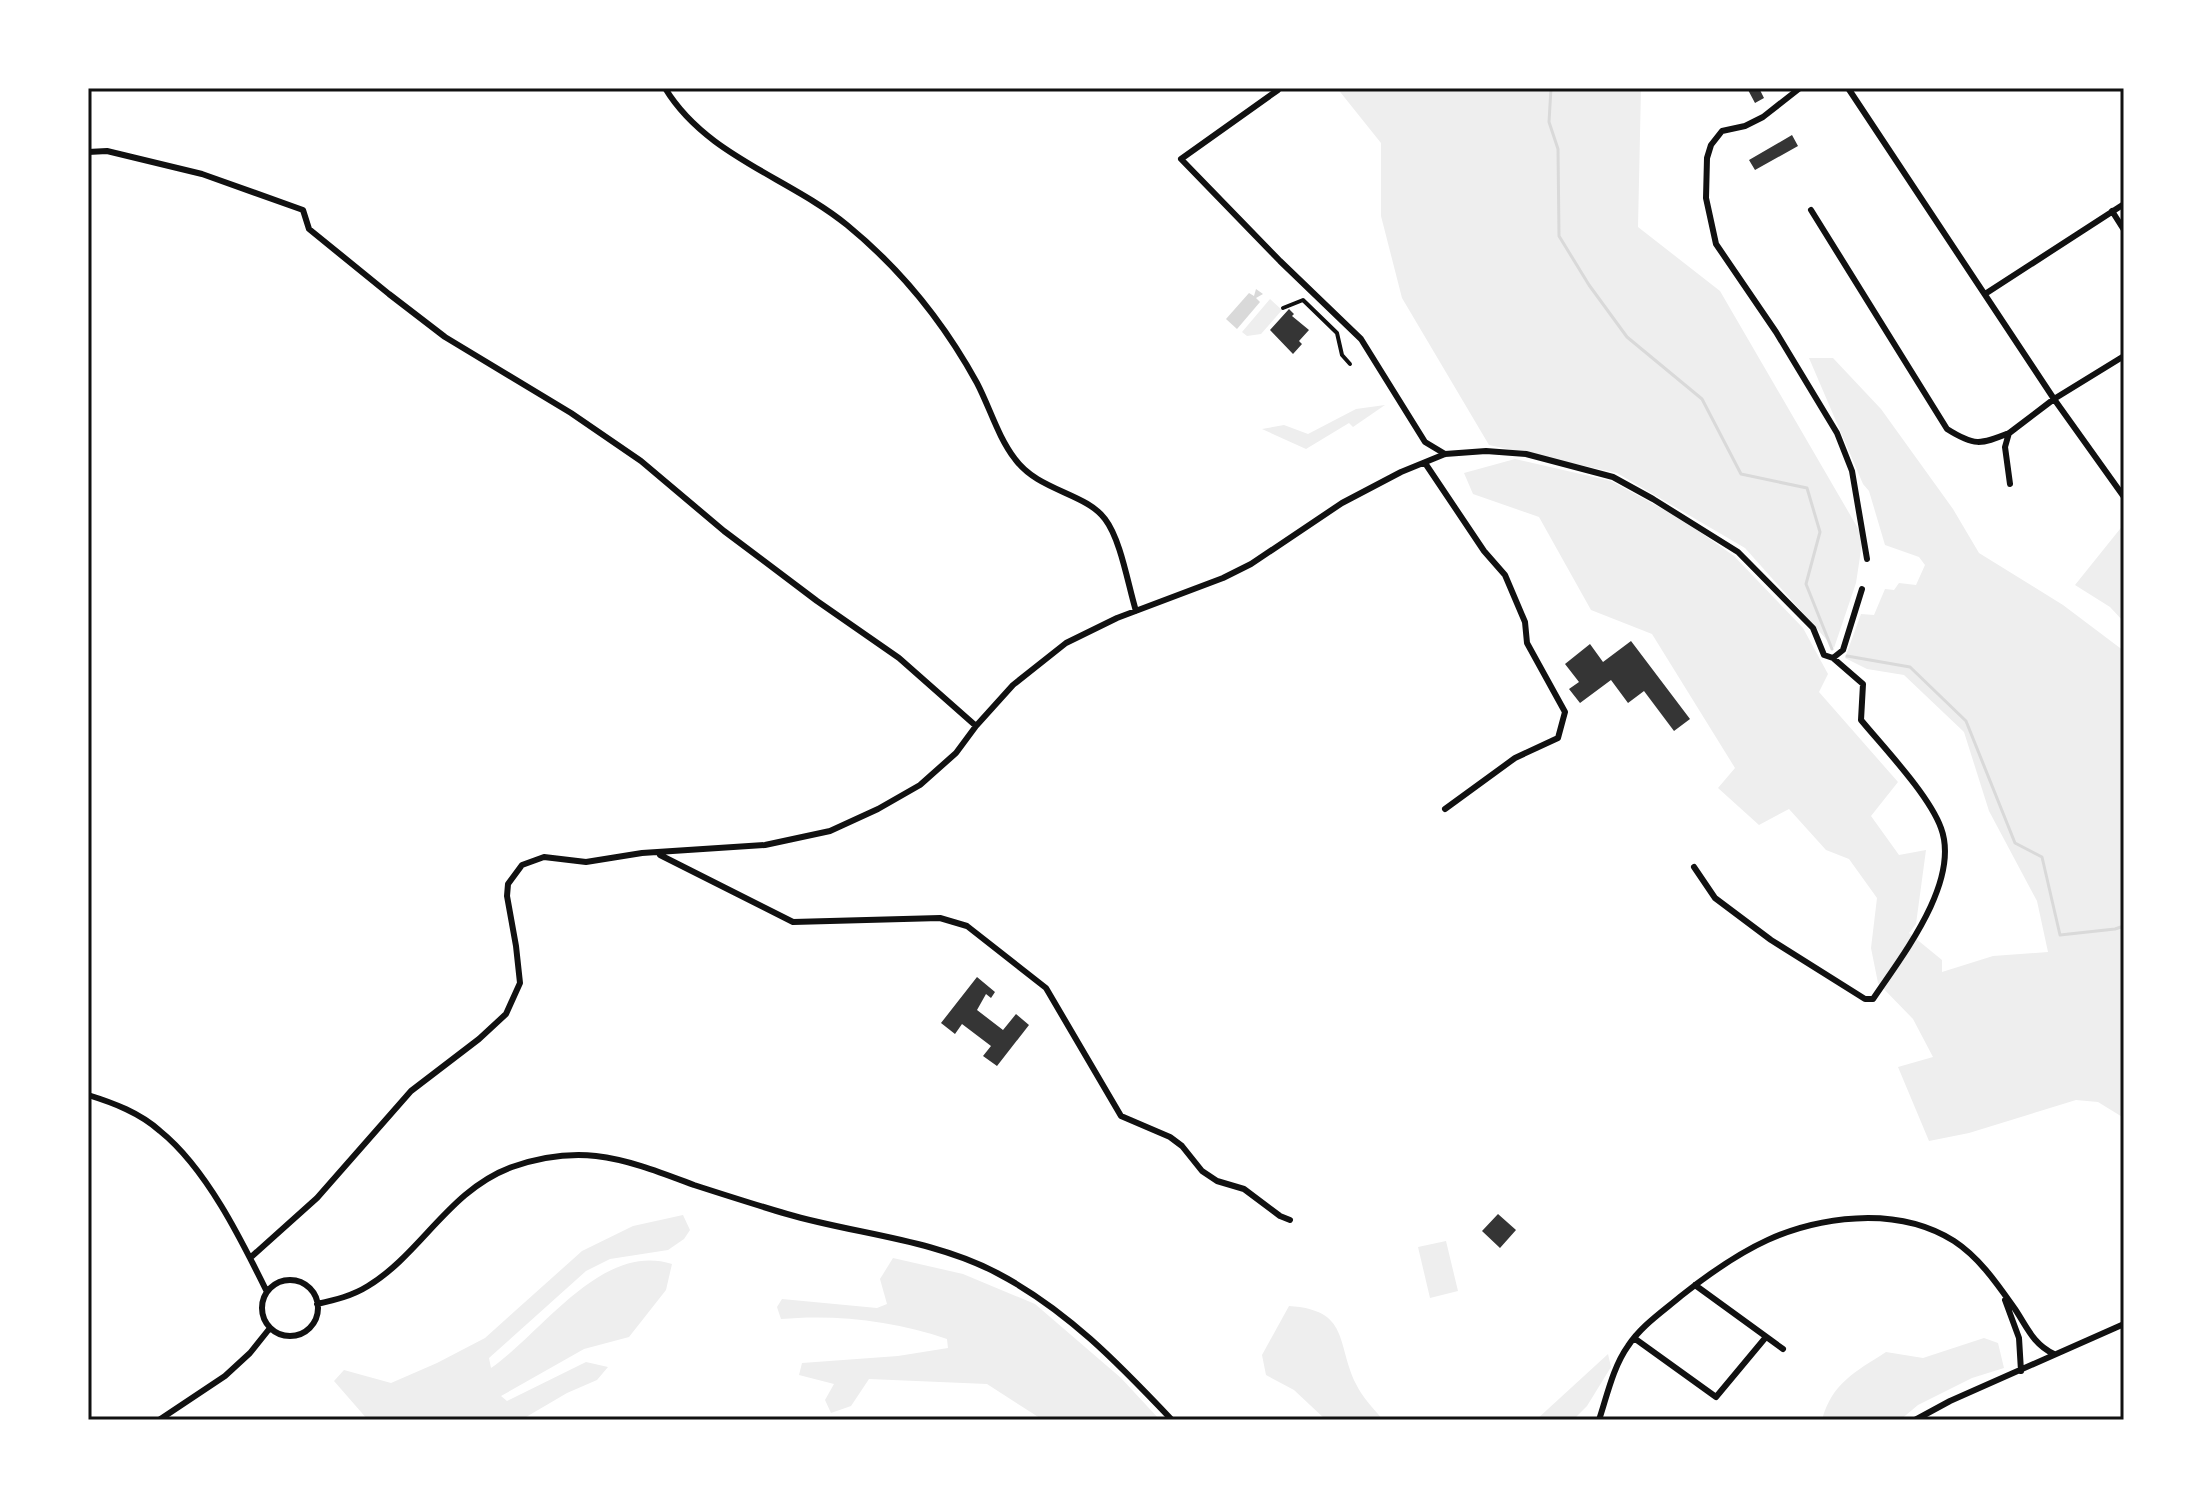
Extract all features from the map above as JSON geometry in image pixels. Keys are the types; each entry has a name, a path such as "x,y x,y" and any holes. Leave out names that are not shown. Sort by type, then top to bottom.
{"street":[{"path":"665,88 678,108 704,134 730,153 827,209 910,284 950,337 984,396 1011,455 1040,482 1092,508 1105,519 1136,611"},
{"path":"1276,88 1278,90 1181,159 1361,339 1425,442 1445,454"},
{"path":"1800,88 1763,117 1745,126 1722,131 1711,145 1707,158 1706,198 1716,244 1776,332 1837,433 1852,471 1867,559"},
{"path":"1848,88 2054,399 2124,497"},
{"path":"88,152 107,151 202,174 303,210 309,229 445,337 571,413 641,461 724,531 899,658 976,726"},
{"path":"1985,294 2124,204"},
{"path":"1811,210 1947,429 1963,439 1984,443 2006,436 2054,399 2124,356"},
{"path":"2112,211 2124,230"},
{"path":"1283,308 1303,300 1337,333 1342,355 1350,364"},
{"path":"2006,436 2005,455 2010,484"},
{"path":"250,1258 317,1198 411,1091 506,1014 520,983 507,896 513,873 522,865 544,857 586,862 642,853 765,845 830,831 920,785 956,753 1013,685 1046,657 1079,636 1237,571 1342,503 1445,454 1486,451 1526,454 1613,477 1738,552 1813,628 1824,655 1833,658 1863,684 1861,720 1928,805 1942,829 1945,849 1940,880 1927,918 1873,999 1865,999 1771,940 1715,898 1694,867"},
{"path":"1425,463 1484,551 1505,575 1525,622 1527,643 1565,712 1558,738 1515,758 1445,809"},
{"path":"1833,658 1843,650 1862,589"},
{"path":"657,853 793,922 940,918 967,926 1046,988 1121,1116 1170,1137 1210,1176 1232,1187 1244,1189 1290,1220"},
{"path":"88,1095 134,1113 168,1137 198,1174 250,1258 267,1292"},
{"path":"317,1304 351,1295 380,1278 431,1226 485,1181 511,1168 555,1156 593,1156 627,1161 789,1214 918,1246 994,1271 1079,1327 1172,1420"},
{"path":"1599,1420 1620,1360 1646,1324 1747,1249 1782,1232 1827,1220 1872,1218 1910,1221 1945,1235 1975,1258 2001,1289 2033,1339 2054,1354"},
{"path":"282,1281 301,1282 309,1287 317,1304 314,1321 302,1333 286,1336 270,1328 262,1315 263,1299 267,1292 282,1281"},
{"path":"1695,1285 1783,1349"},
{"path":"2001,1289 2019,1338 2021,1371"},
{"path":"1915,1420 1950,1401 2124,1324"},
{"path":"159,1420 225,1376 250,1353 270,1328"},
{"path":"1634,1338 1716,1397 1766,1337"}],"shaded area":[{"path":"1337,88 1641,88 1638,227 1720,291 1863,537 1856,583 1834,648 1745,548 1617,473 1489,445 1402,298 1381,216 1381,143"},
{"path":"1256,289 1263,294 1256,298 1260,302 1237,329 1226,319 1249,293 1254,296"},
{"path":"1270,299 1282,310 1261,334 1247,336 1242,332"},
{"path":"1809,358 1833,358 1881,409 1953,509 1979,553 2063,605 2124,651 2124,1118 2098,1102 2076,1100 1969,1133 1929,1141 1898,1067 1933,1057 1913,1019 1878,983 1871,948 1877,898 1849,859 1826,850 1789,809 1759,825 1718,788 1735,768 1652,634 1591,610 1539,517 1473,494 1464,473 1515,459 1611,481 1683,520 1734,556 1803,628 1828,674 1819,692 1898,782 1871,816 1899,855 1926,850 1916,924 1909,933 1942,960 1942,972 1993,956 2048,952 2037,901 1989,811 1964,732 1904,675 1867,669 1845,658 1861,614 1874,615 1885,589 1894,590 1899,583 1916,585 1925,565 1919,557 1885,545 1869,491 1863,484"},
{"path":"1385,405 1353,427 1349,423 1306,449 1262,429 1284,425 1308,434 1356,409"},
{"path":"2124,524 2124,622 2110,607 2075,585"},
{"path":"683,1215 690,1230 684,1239 668,1250 610,1259 586,1271 489,1358 491,1368 574,1294 597,1278 621,1266 646,1261 672,1264 666,1290 629,1337 584,1349 501,1396 507,1401 586,1362 608,1367 597,1380 567,1393 521,1420 368,1420 334,1381 344,1370 391,1383 437,1363 485,1338 582,1251 633,1226"},
{"path":"1446,1241 1458,1291 1430,1298 1418,1247"},
{"path":"893,1258 963,1274 1035,1304 1121,1378 1160,1420 1043,1420 987,1384 869,1379 851,1406 831,1413 825,1400 834,1384 799,1375 802,1363 898,1356 948,1348 947,1339 865,1320 823,1317 781,1319 777,1307 782,1299 877,1308 887,1304 880,1279"},
{"path":"1289,1306 1309,1309 1332,1322 1359,1389 1383,1420 1326,1420 1294,1390 1266,1375 1262,1355"},
{"path":"1984,1338 1998,1343 2004,1368 1972,1378 1918,1405 1900,1420 1822,1420 1838,1387 1886,1352 1923,1358"},
{"path":"1608,1354 1611,1367 1587,1406 1573,1420 1536,1420"}],"building":[{"path":"1747,88 1759,88 1764,98 1755,103"},
{"path":"1792,135 1798,146 1755,170 1749,160"},
{"path":"1289,309 1294,314 1292,316 1309,330 1293,354 1270,330"},
{"path":"1631,641 1690,719 1674,731 1644,691 1628,703 1611,680 1580,703 1569,689 1579,682 1565,664 1590,644 1603,662"},
{"path":"977,977 995,992 991,998 986,994 977,1010 1003,1030 1016,1014 1029,1025 997,1066 983,1056 991,1046 962,1024 955,1034 941,1023"},
{"path":"1498,1214 1516,1230 1500,1248 1482,1231"}],"waterway":[{"path":"1551,88 1549,122 1558,149 1559,236 1589,285 1627,337 1702,399 1741,474 1807,488 1820,532 1806,584 1832,649"},
{"path":"1847,656 1910,667 1966,721 2015,843 2042,857 2060,935 2124,926"}]}
